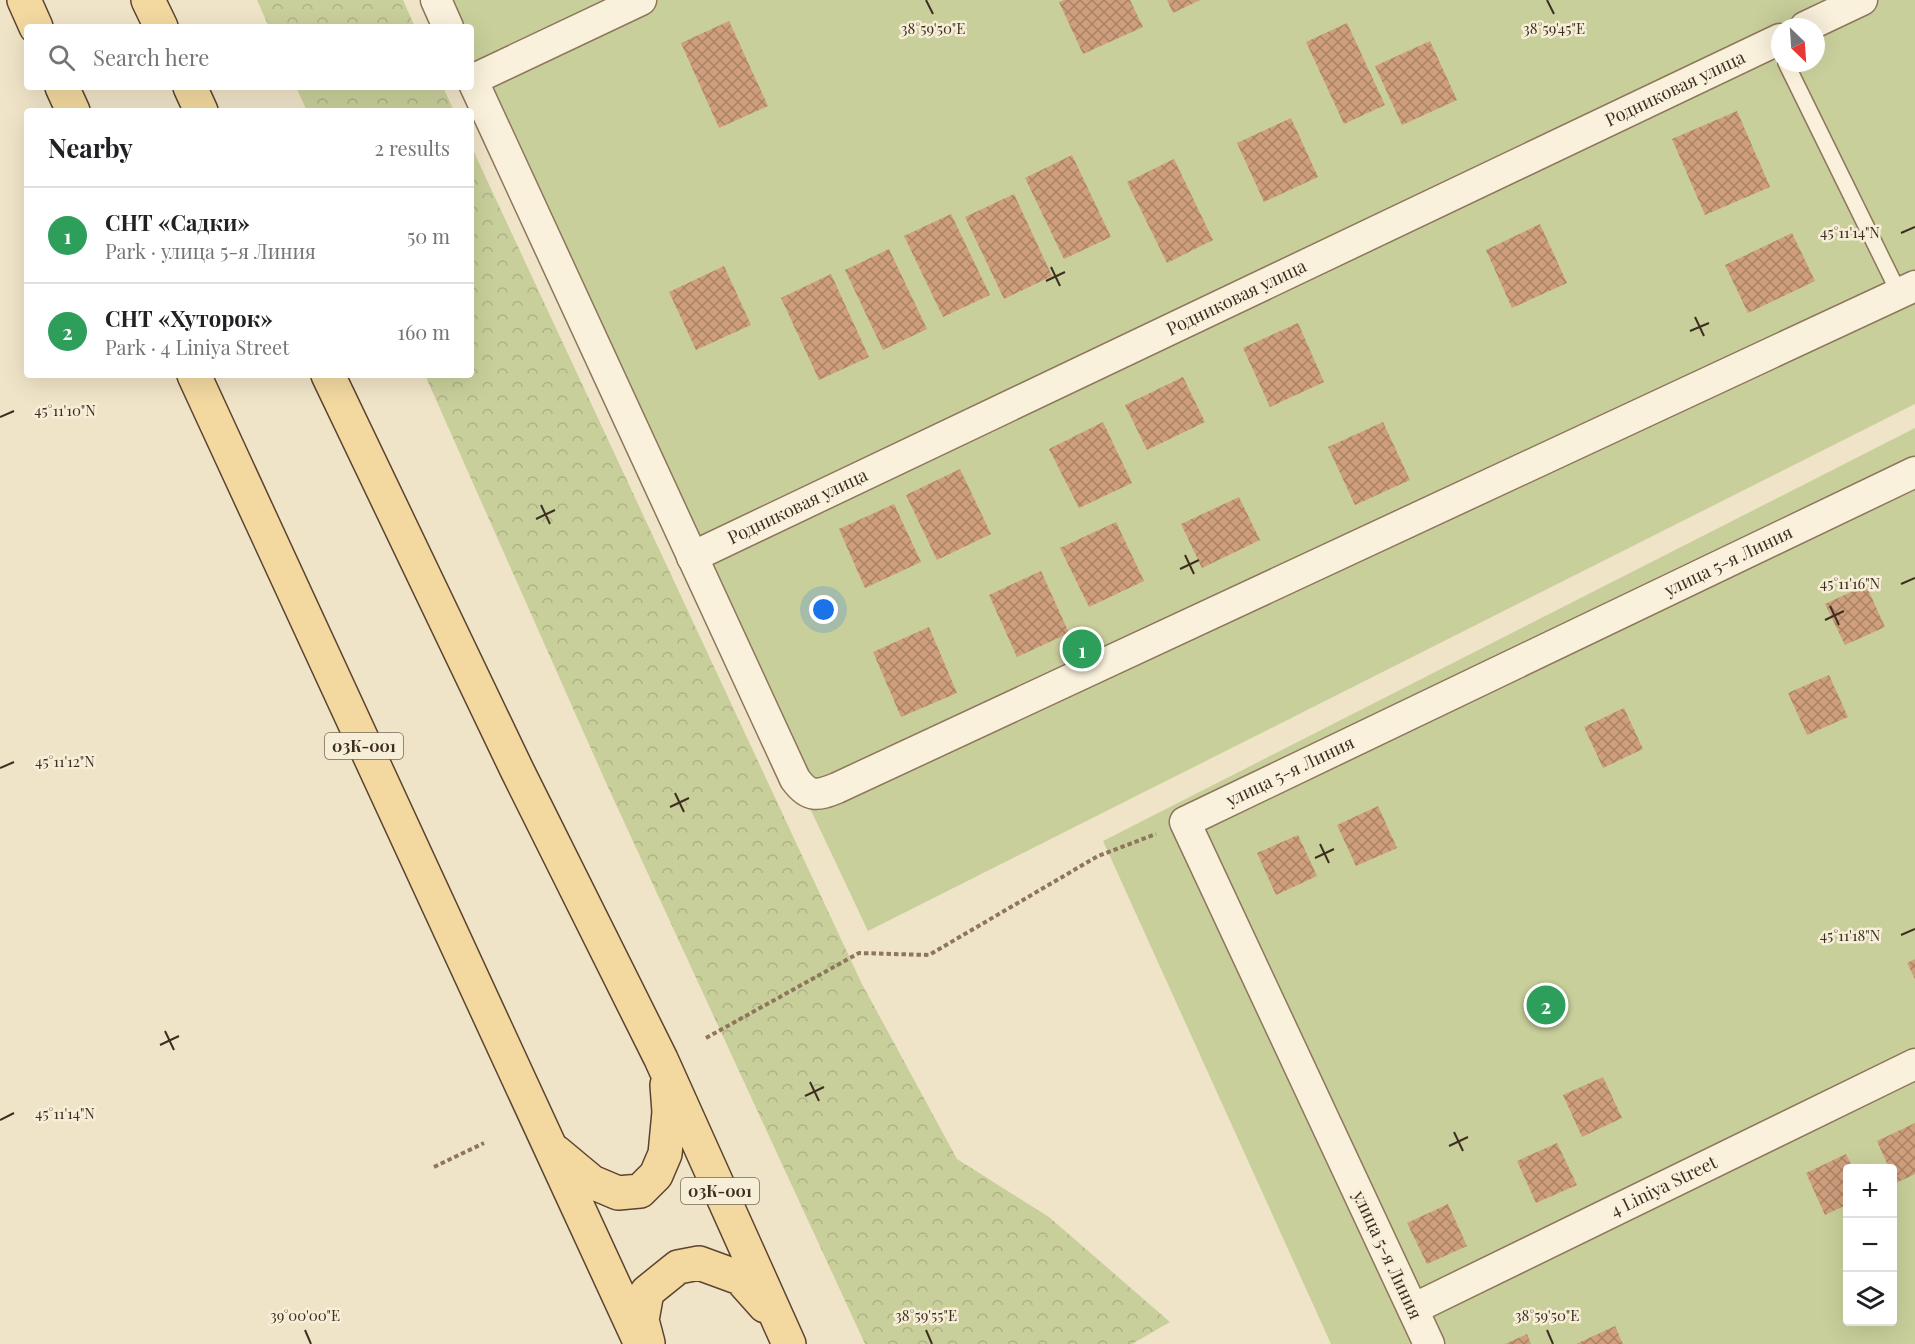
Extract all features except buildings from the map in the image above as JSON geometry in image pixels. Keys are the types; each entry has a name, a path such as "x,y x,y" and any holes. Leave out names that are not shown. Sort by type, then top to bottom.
{"main road":[{"path":"24,0 35,24"},
{"path":"148,0 160,24"},
{"path":"64,90 72,108"},
{"path":"191,90 200,108"},
{"name":"03К-001","path":"195,378 641,1344"},
{"name":"03К-001","path":"329,378 517,770 660,1059 784,1334"},
{"name":"03К-001","path":"535,1118 549,1145 592,1182 618,1194 640,1191 656,1175 665,1154 669,1091 660,1059"},
{"name":"03К-001","path":"648,1344 642,1320 647,1292 678,1267 699,1263 740,1278 784,1334"}],"street":[{"path":"436,0 447,24"},
{"path":"474,77 641,0"},
{"path":"1824,18 1862,0"},
{"name":"Родниковая улица","path":"692,557 1771,53"},
{"path":"474,82 795,779 803,790 811,794 822,794 1907,290"},
{"name":"улица 5-я Линия","path":"1429,1344 1185,822 1915,472"},
{"name":"4 Liniya Street","path":"1413,1309 1915,1064"}],"lane":[{"path":"1792,72 1907,290"}],"path":[{"path":"706,1038 859,953 929,955 1098,856 1185,822"},
{"path":"434,1167 484,1143"}],"green space":[{"path":"257,0 403,0 414,24 268,24"},
{"path":"428,0 1915,0 1915,404 868,931 470,90 474,90 474,24 440,24"},
{"path":"297,90 444,90 453,108 306,108"},
{"path":"474,152 862,984 957,1159 1049,1217 1170,1322 1132,1344 865,1344 607,785 426,378 474,378"},
{"path":"1915,428 1915,1344 1331,1344 1103,841"}],"place":[{"name":"СНТ «Садки»","path":"1082,649"},
{"name":"СНТ «Хуторок»","path":"1546,1005"}]}
